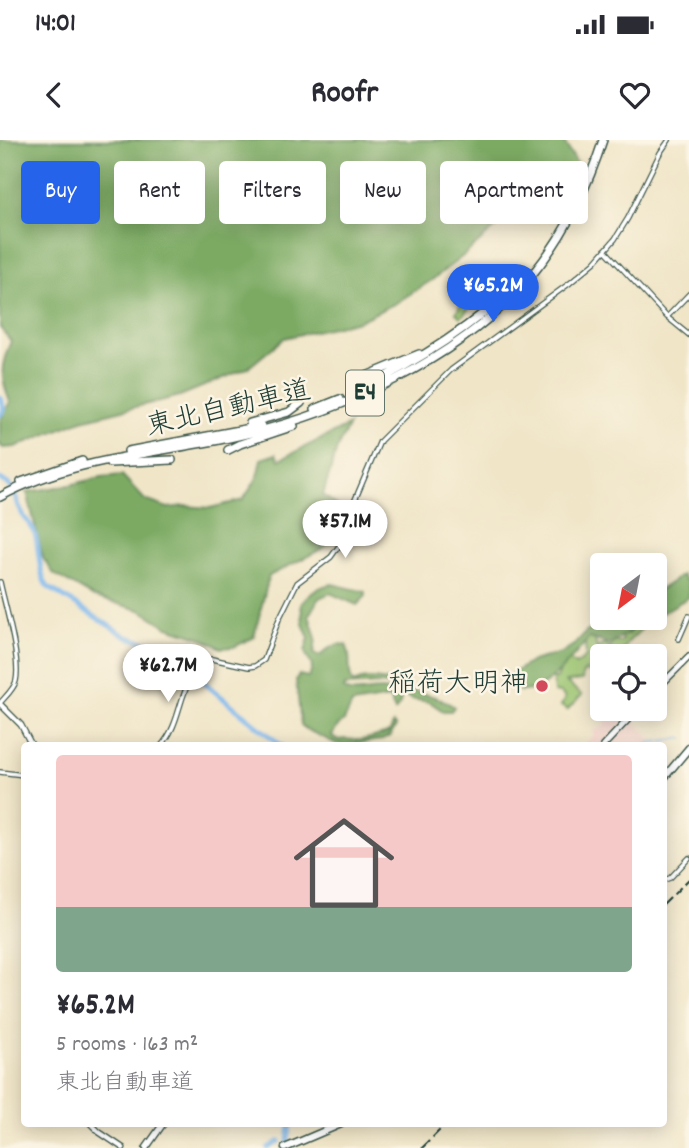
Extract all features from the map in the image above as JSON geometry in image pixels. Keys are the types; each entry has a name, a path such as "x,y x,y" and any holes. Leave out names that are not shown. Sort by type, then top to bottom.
{"highway":[{"name":"東北自動車道","path":"4,493 73,463 273,423 326,405 402,369 465,328 503,297 542,255 576,195 601,140"},
{"name":"東北自動車道","path":"18,486 75,468 257,432 311,416 399,376 449,347 505,303 534,273 557,241 584,188 601,140"},
{"path":"359,379 421,354 465,328"},
{"path":"228,450 308,420 355,398"},
{"path":"181,442 289,412 301,403"},
{"path":"75,468 172,460"},
{"path":"667,774 689,748"},
{"path":"285,1148 334,1127"}],"main road":[{"path":"667,679 689,657"},
{"path":"0,704 21,725 30,742"},
{"path":"607,742 627,721"},
{"path":"94,1127 123,1148"},
{"path":"146,1148 161,1127"}],"street":[{"path":"163,742 173,730 183,692 190,678 212,659 249,667 264,660 279,619 297,583 331,557 341,543 352,507 380,441 451,370 595,262 628,218 669,140"},
{"path":"605,250 667,317 689,335"},
{"path":"667,317 689,294"},
{"path":"0,582 12,635 16,678 14,687 0,704"},
{"path":"679,639 689,616"},
{"path":"0,772 21,775"},
{"path":"667,879 689,858"}],"shaded area":[{"path":"604,721 633,721 652,742 586,742 594,736 594,730 606,726"}],"green space":[{"path":"0,140 563,140 575,161 440,161 440,224 500,224 432,280 396,303 359,321 284,338 248,368 180,396 82,420 15,447 3,448 0,445 0,420 10,402 4,385 3,371 11,341 0,328"},
{"path":"484,271 497,275 497,279 461,317 456,313 474,278"},
{"path":"349,425 337,449 323,495 345,511 340,536 322,549 269,576 254,637 234,647 221,648 202,638 168,627 140,610 94,597 54,574 43,558 27,492 122,475 145,500 168,508 210,508 243,500 257,478 261,459 276,454 279,460"},
{"path":"682,575 689,581 689,597 667,610 667,585"},
{"path":"332,584 366,592 366,596 357,605 330,593 319,598 309,615 316,638 314,654 320,656 339,644 346,645 353,683 367,679 390,681 400,678 405,689 443,700 454,707 451,711 443,711 430,702 411,699 388,685 345,686 343,689 357,693 379,690 394,693 401,698 400,704 395,711 389,698 352,704 344,721 332,736 339,740 356,740 379,736 390,732 393,724 396,727 390,736 367,742 333,742 301,725 296,680 299,675 308,677 312,667 305,651 309,638 303,624 301,604 322,587"},
{"path":"630,630 641,630 627,644 613,644 623,640 621,634 627,635"},
{"path":"633,630 609,644 589,638 558,673 538,688 517,690 503,680 532,661 561,653 575,644 586,632"},
{"path":"589,635 596,644 590,644 590,673 586,670 582,675 583,680 566,682 582,695 567,710 561,706 565,698 561,693 554,692 553,679 557,679 562,666 569,660 576,665 586,657 585,640"}],"waterway":[{"path":"0,397 4,410 0,415"},
{"path":"0,479 14,491 20,510 34,531 42,576 48,587 127,637 155,645 172,654 277,742"},
{"path":"654,742 683,738"},
{"path":"287,1148 290,1127"},
{"path":"268,1148 279,1141"}],"railway":[{"path":"667,901 689,879"},
{"path":"422,1148 443,1127"}],"place":[{"name":"稲荷大明神","path":"542,686"}]}
